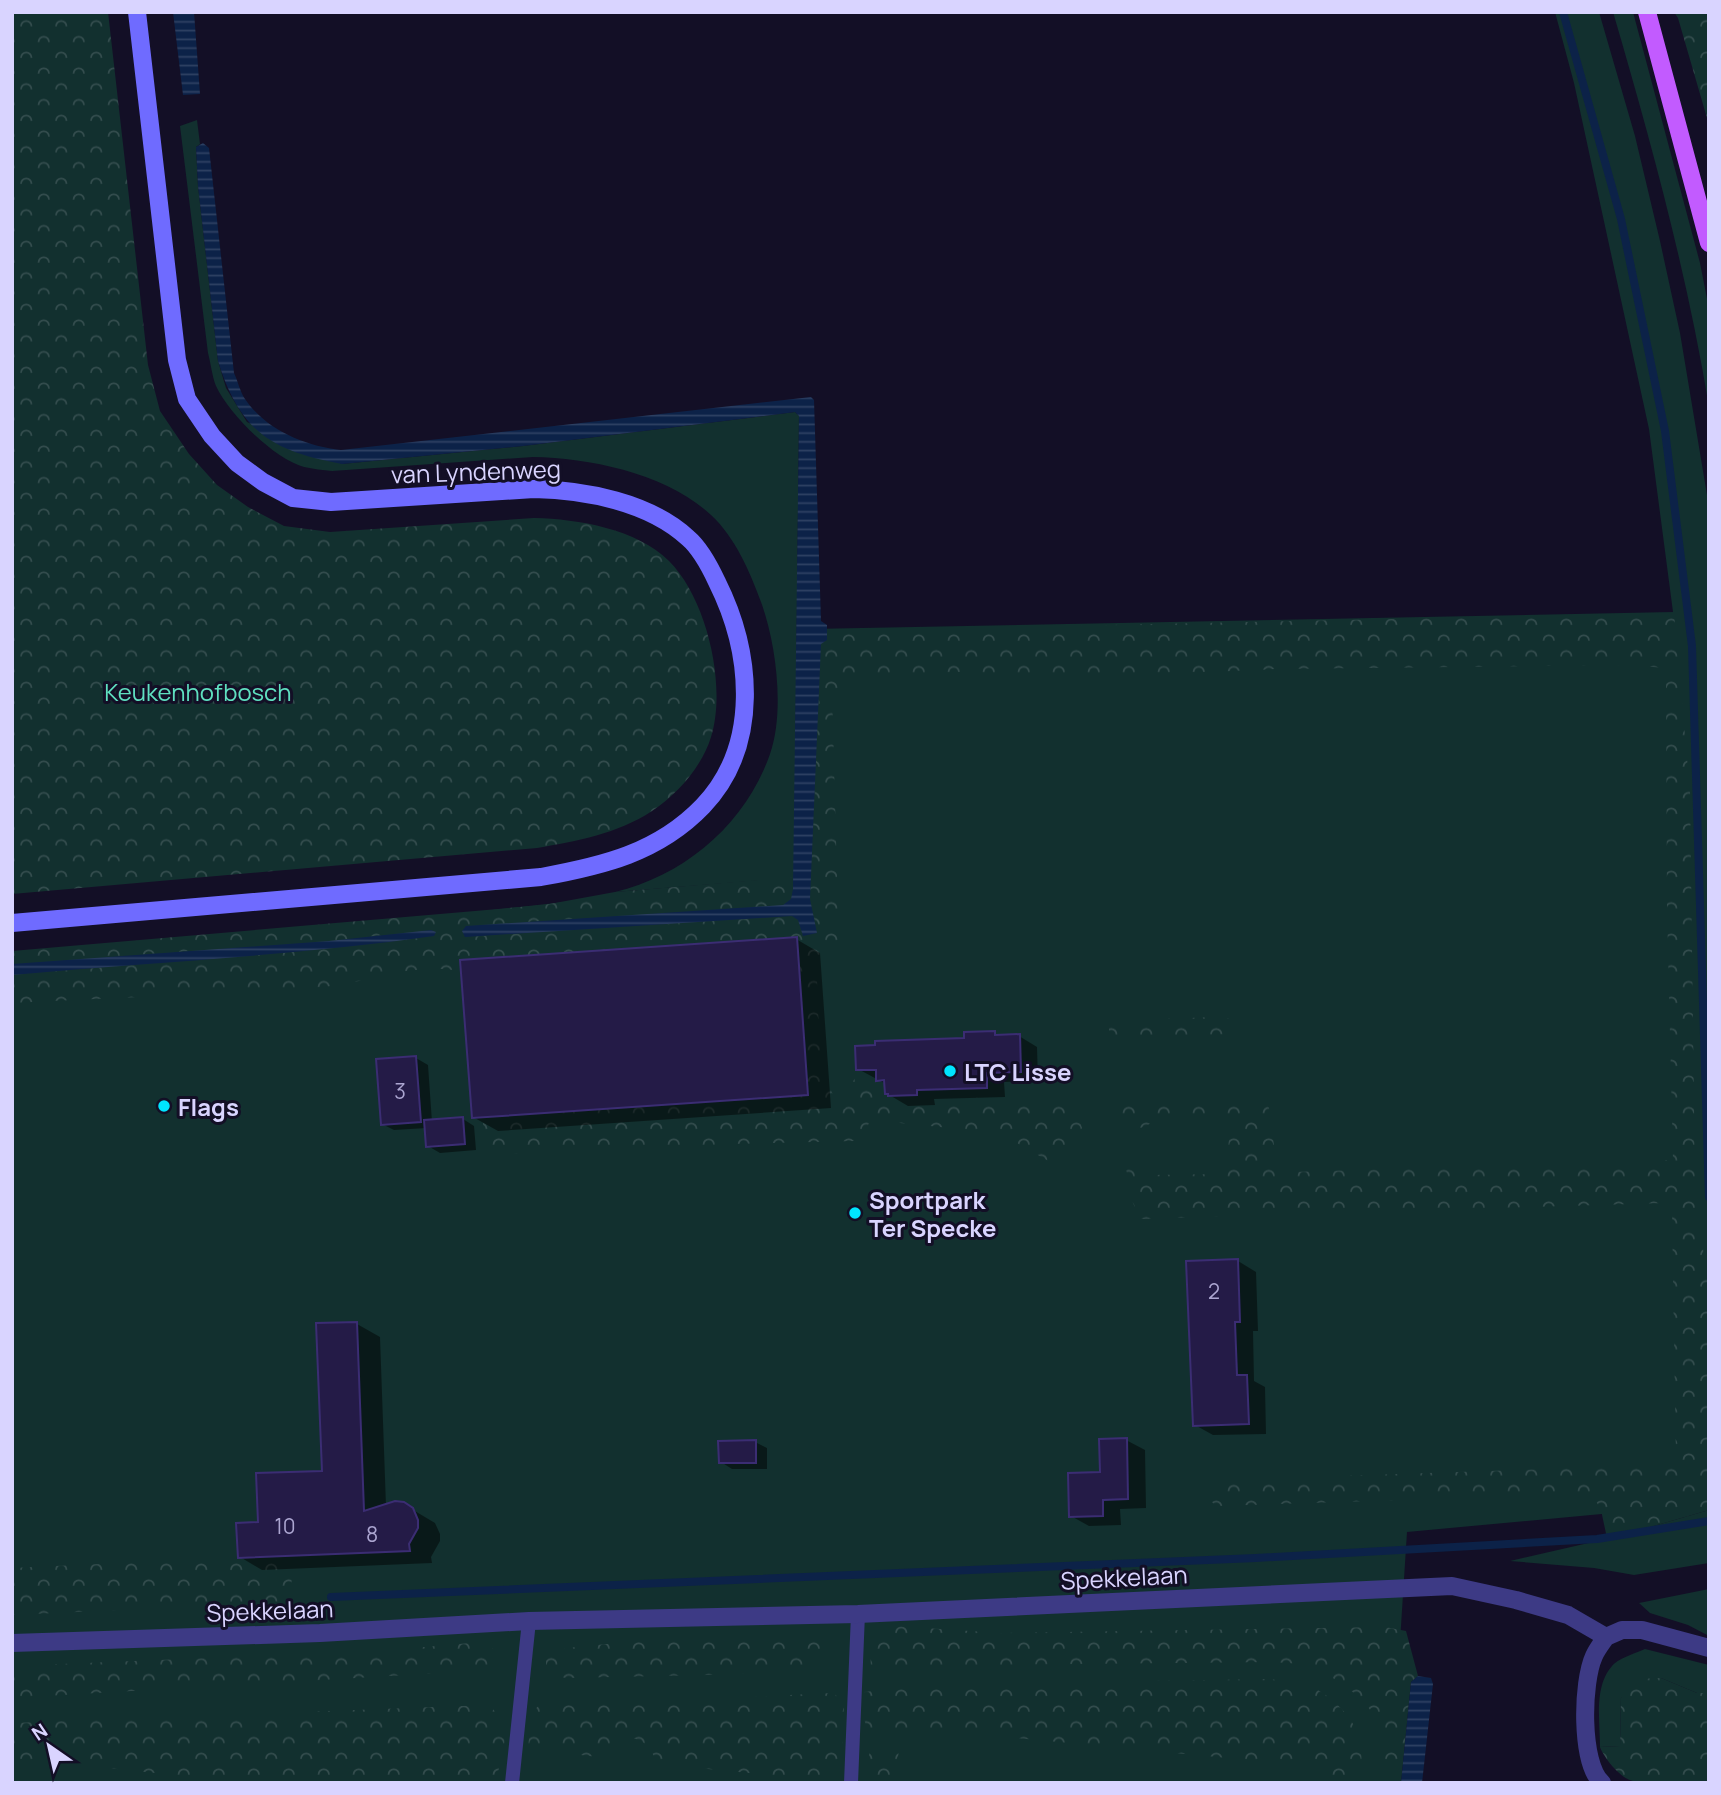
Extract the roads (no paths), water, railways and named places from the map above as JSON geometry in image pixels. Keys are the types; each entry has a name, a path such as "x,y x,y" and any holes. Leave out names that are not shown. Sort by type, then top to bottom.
{"main road":[{"path":"1647,12 1709,243"}],"street":[{"name":"van Lyndenweg","path":"12,923 541,877 626,858 669,835 703,806 726,776 740,743 745,707 739,635 727,601 709,565 689,538 654,514 615,501 557,489 331,502 293,498 263,482 237,463 212,436 187,399 177,360 137,12"},
{"name":"Spekkelaan","path":"12,1643 320,1633 529,1621 859,1614 1452,1586 1568,1615 1606,1637"},
{"path":"1602,1783 1589,1764 1586,1742 1587,1682 1594,1657 1606,1637 1622,1630 1643,1630 1709,1648"}],"lane":[{"path":"851,1783 859,1614"},
{"path":"512,1783 529,1621"}],"water":[{"path":"173,12 194,12 200,94 183,95"},
{"path":"203,143 209,148 234,373 243,396 254,410 287,435 314,445 341,450 811,397 814,400 821,621 827,625 827,640 821,644 810,899 817,933 803,936 798,920 792,916 465,937 462,931 466,926 783,905 791,899 799,416 795,412 523,446 342,464 317,459 278,444 248,421 227,385 218,361 198,186 196,147"},
{"path":"431,930 436,932 434,936 329,949 12,975 12,964 329,941"},
{"path":"1418,1676 1431,1678 1433,1684 1422,1783 1401,1783 1411,1682"}],"waterway":[{"path":"1563,12 1621,219 1665,431 1692,646 1709,1197"},
{"path":"331,1597 1256,1558 1597,1539 1709,1521"}],"place":[{"name":"LTC Lisse","path":"950,1071"},
{"name":"Flags","path":"164,1106"},
{"name":"Sportpark Ter Specke","path":"855,1213"}],"park label":[{"name":"Keukenhofbosch","path":"198,691"}]}
